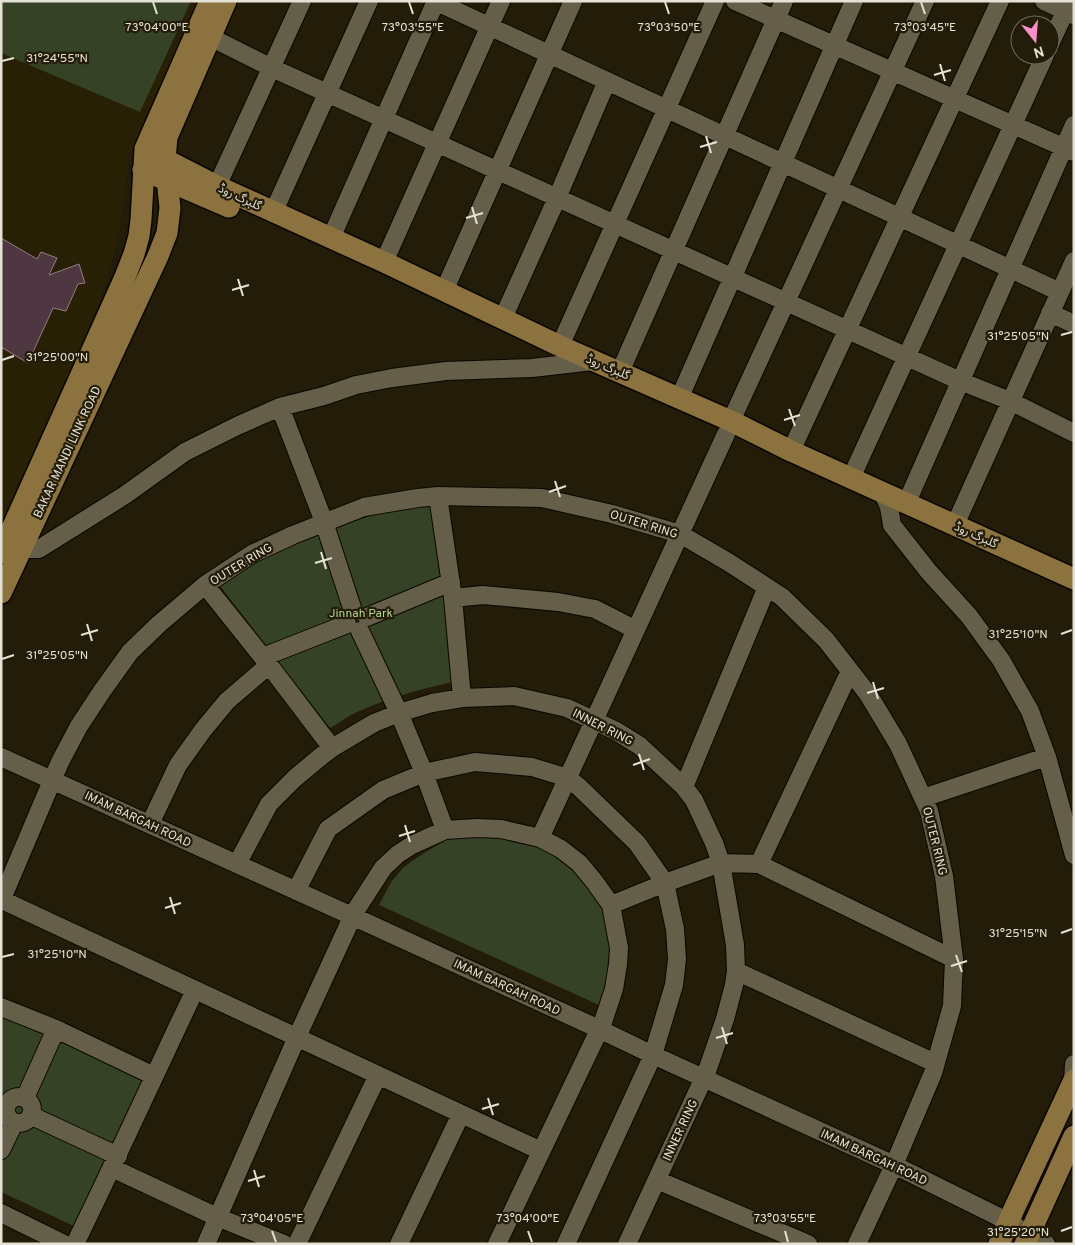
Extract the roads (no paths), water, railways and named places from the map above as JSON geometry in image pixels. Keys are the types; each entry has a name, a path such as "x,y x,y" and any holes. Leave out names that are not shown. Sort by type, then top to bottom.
{"main road":[{"name":"BAKAR MANDI LINK ROAD","path":"1,593 11,551 126,277 139,236 144,159 210,1"},
{"name":"BAKAR MANDI LINK ROAD","path":"11,551 158,256 167,233 170,208 166,170 167,137 226,1"},
{"name":"گلبرگ روڈ","path":"144,159 387,277 583,362 620,372 680,399 729,428 893,501 1074,590"},
{"name":"گلبرگ روڈ","path":"166,170 217,186 503,318 560,346 646,400 791,451 851,478 893,501 955,525 1074,579"},
{"path":"999,1244 1073,1076"},
{"path":"1033,1241 1074,1136"}],"street":[{"path":"217,186 302,1"},
{"path":"273,213 369,1"},
{"path":"331,238 436,1 1060,292"},
{"path":"384,262 501,1"},
{"path":"444,291 574,1"},
{"path":"560,346 715,1"},
{"path":"735,1 1069,149"},
{"path":"620,372 784,1"},
{"path":"680,399 854,1"},
{"path":"540,838 925,1"},
{"path":"791,451 1000,1"},
{"path":"1044,1 1070,9 1060,26"},
{"path":"210,37 272,68 437,144 906,357 1010,401 1074,433"},
{"path":"851,478 1040,65"},
{"path":"503,318 557,198 606,81"},
{"path":"1074,125 1069,149 1010,269 960,381 893,501 892,525 929,572 969,616 1001,660 1030,711 1046,757 1074,855"},
{"path":"955,525 1074,261"},
{"path":"1050,313 1074,324"},
{"path":"11,551 39,549 125,495 185,452 280,407 324,396 356,385 392,378 446,371 532,368 583,362"},
{"path":"280,407 324,522 357,621 399,713 445,830"},
{"path":"438,496 452,590 462,698"},
{"name":"OUTER RING","path":"1,900 60,762 79,726 130,652 159,624 206,585 252,554 293,535 364,507 438,496 542,498 612,514 680,534 782,597 826,640 868,694 898,744 930,812 944,876 954,959 952,1006 933,1073 858,1244"},
{"path":"206,585 332,748"},
{"path":"684,787 766,587"},
{"path":"150,824 178,765 227,701 266,661 357,621 452,590 558,602 595,609 636,630"},
{"path":"759,864 850,671"},
{"name":"INNER RING","path":"237,864 269,804 318,758 374,723 432,702 462,698 514,696 567,708 640,746 684,787 694,800 721,863 735,945 736,971 725,1019 707,1070 627,1244"},
{"name":"IMAM BARGAH ROAD","path":"1,757 53,779 599,1029 703,1079 894,1165 1009,1222 1033,1241"},
{"path":"923,798 1046,757"},
{"path":"296,891 328,829 383,790 424,773 475,762 532,767 568,778 637,843 665,883 675,929 677,959 674,985 653,1055 566,1244"},
{"path":"206,1244 352,916 383,868 398,854 412,845 445,830 501,828 540,838 560,849 579,863 611,905 619,948 614,989 603,1022 497,1244"},
{"path":"611,905 721,863 759,864 954,959"},
{"path":"1,900 541,1151"},
{"path":"736,971 936,1063"},
{"path":"75,1244 195,990"},
{"path":"1,1007 56,1029 154,1076"},
{"path":"25,1098 56,1029"},
{"path":"297,1244 378,1075"},
{"path":"15,1098 25,1098 32,1106 32,1116 24,1123 14,1123 7,1115 4,1104 15,1098"},
{"path":"399,1244 461,1114"},
{"path":"32,1116 217,1217 284,1244"},
{"path":"1,1150 14,1123"},
{"path":"657,1180 808,1244"},
{"path":"1,1213 64,1244"}],"park label":[{"name":"Jinnah Park","path":"361,613"}]}
